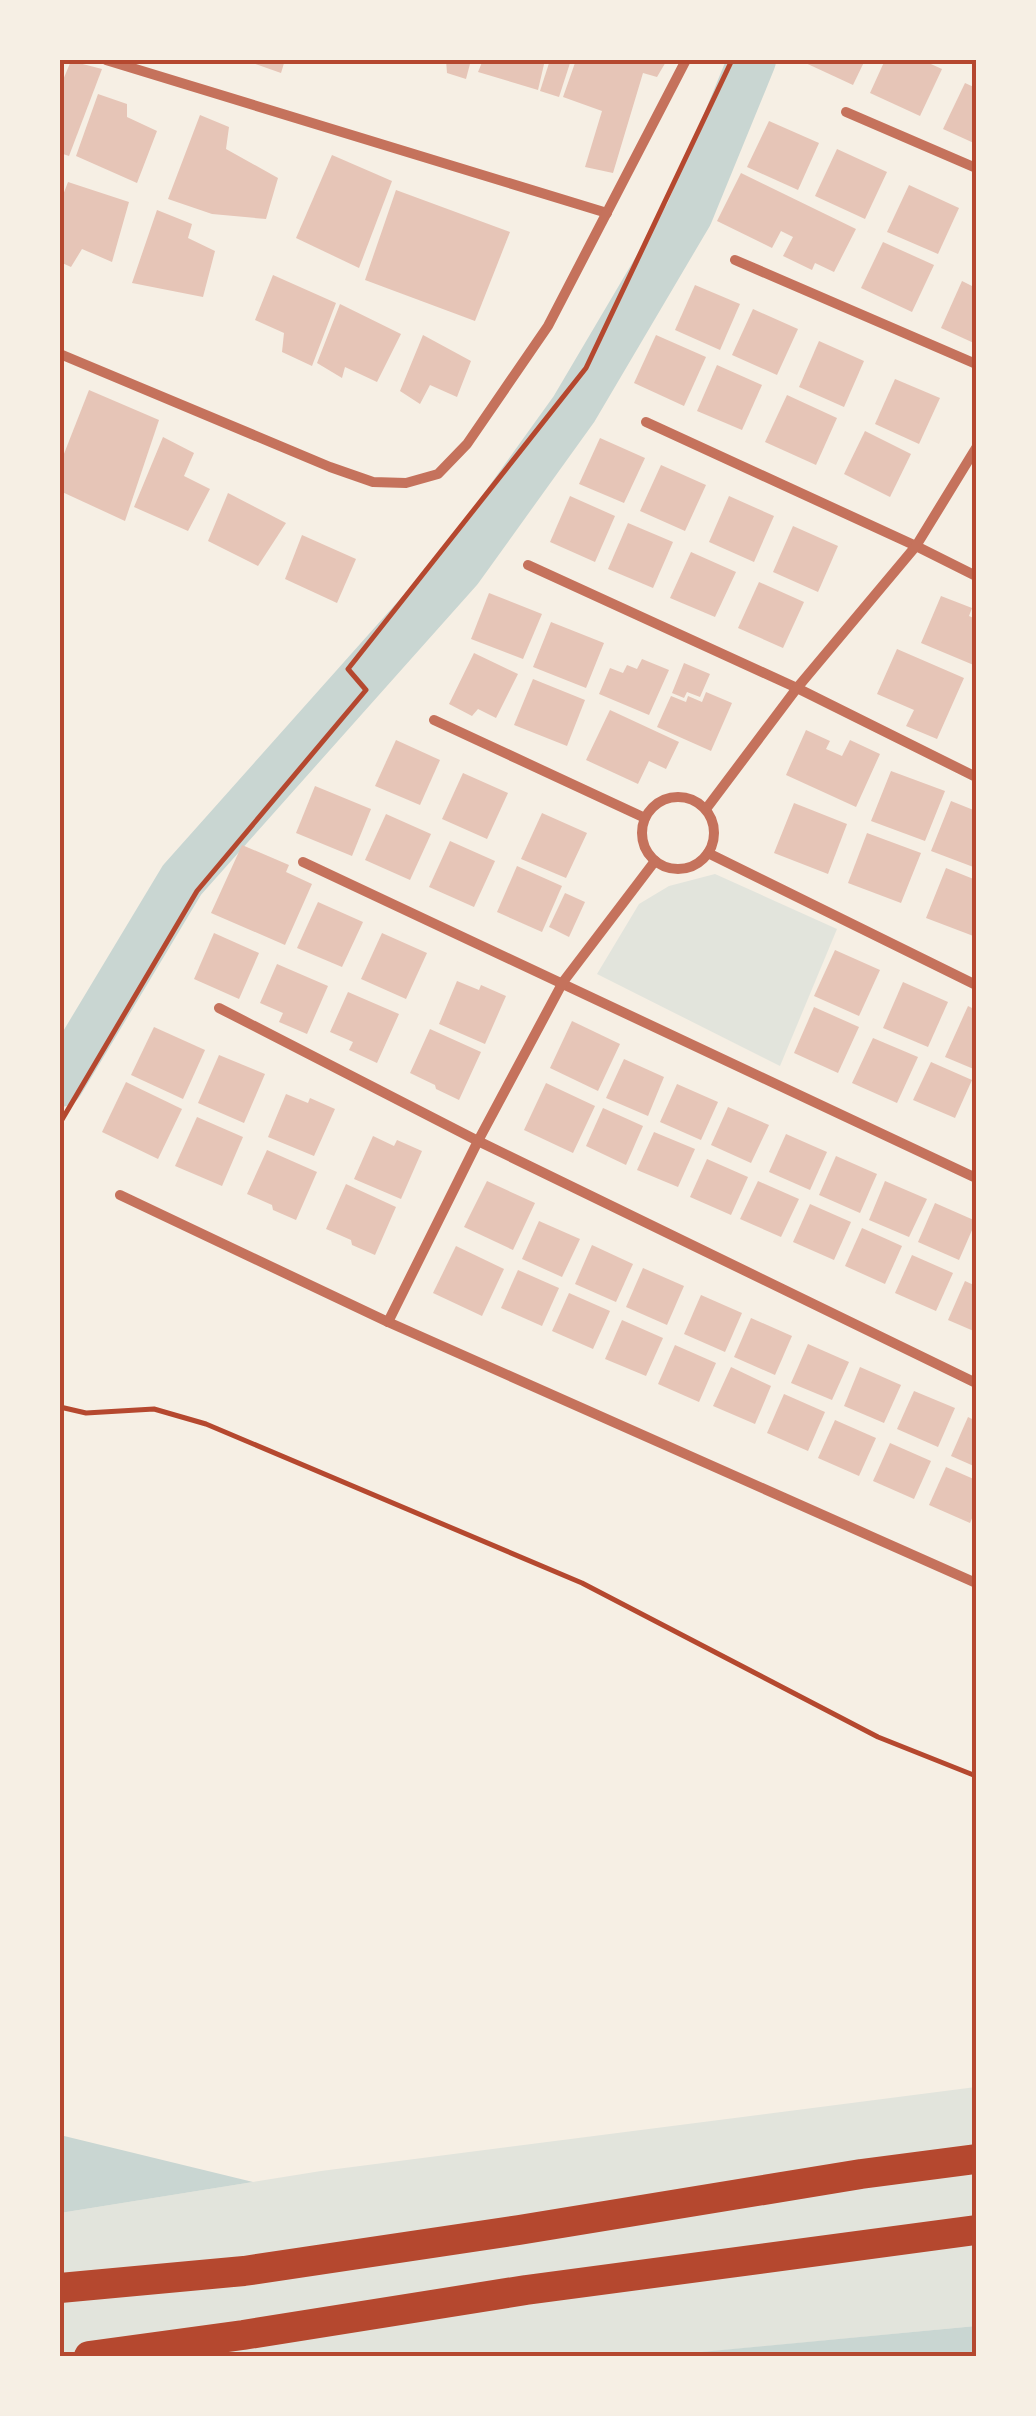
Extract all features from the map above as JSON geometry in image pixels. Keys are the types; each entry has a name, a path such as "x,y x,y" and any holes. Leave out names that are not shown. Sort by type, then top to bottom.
{"highway":[{"path":"60,2288 244,2271 861,2174 976,2160"},
{"path":"88,2356 526,2290 976,2230"}],"street":[{"path":"106,60 607,212"},
{"path":"60,354 373,482 406,483 438,474 467,444 548,326 686,60"},
{"path":"846,112 976,168"},
{"path":"735,260 976,364"},
{"path":"646,422 976,576"},
{"path":"706,809 798,688 916,546 976,448"},
{"path":"528,565 798,688 976,776"},
{"path":"434,720 646,818"},
{"path":"685,798 706,809 712,819 714,842 708,854 690,868 666,867 655,861 643,841 646,818 662,801 685,798"},
{"path":"708,854 976,985"},
{"path":"388,1322 563,982 655,861"},
{"path":"303,862 976,1178"},
{"path":"219,1008 478,1141 976,1383"},
{"path":"120,1194 388,1322 976,1583"}],"path":[{"path":"60,1123 196,892 366,690 348,668 586,368 732,60"},
{"path":"60,1407 86,1412 154,1409 206,1424 582,1583 878,1738 976,1776"}],"shaded area":[{"path":"715,874 837,929 780,1066 597,974 639,904 669,886"},
{"path":"976,2087 976,2326 662,2356 60,2356 60,2213 321,2171"},
{"path":"60,2135 253,2182 60,2213"},
{"path":"976,2326 976,2356 662,2356 670,2355"}],"building":[{"path":"244,60 285,60 281,73"},
{"path":"446,60 471,60 466,79 447,73"},
{"path":"483,60 545,60 538,90 478,72"},
{"path":"550,60 571,60 559,97 540,91"},
{"path":"576,60 667,60 657,77 643,73 613,173 585,167 602,111 563,97"},
{"path":"799,60 865,60 853,85"},
{"path":"885,60 922,60 942,69 920,116 870,93"},
{"path":"71,61 102,69 69,156 60,153 60,87"},
{"path":"965,83 976,88 976,144 943,129"},
{"path":"98,94 127,104 127,117 157,131 137,183 76,156"},
{"path":"200,115 229,127 226,149 278,178 266,219 212,214 168,199"},
{"path":"769,121 819,143 798,190 747,167"},
{"path":"837,149 887,172 865,219 815,196"},
{"path":"332,155 392,181 359,268 296,238"},
{"path":"741,173 856,229 834,272 815,263 812,270 783,256 793,237 781,231 772,248 717,221"},
{"path":"68,182 129,202 112,262 82,249 71,267 60,262 60,203"},
{"path":"909,185 959,208 938,254 887,232"},
{"path":"396,190 510,232 475,321 365,280"},
{"path":"157,210 192,224 188,238 215,251 203,297 132,283"},
{"path":"883,242 934,265 912,312 861,288"},
{"path":"273,275 336,303 312,366 282,352 284,333 255,320"},
{"path":"962,281 976,288 976,344 941,328"},
{"path":"695,285 740,304 720,350 675,330"},
{"path":"340,304 401,334 377,382 345,367 342,378 317,363"},
{"path":"753,309 798,329 777,375 732,355"},
{"path":"423,335 471,361 457,397 430,385 420,404 400,391"},
{"path":"656,335 706,357 684,406 634,383"},
{"path":"819,341 864,361 844,407 799,387"},
{"path":"717,365 762,385 742,430 697,411"},
{"path":"895,379 940,398 919,444 875,424"},
{"path":"89,390 159,420 125,521 60,491 60,464"},
{"path":"787,395 837,418 816,465 765,442"},
{"path":"865,431 911,454 890,497 844,474"},
{"path":"163,437 194,453 184,476 210,489 188,531 134,507"},
{"path":"600,438 645,458 624,503 579,484"},
{"path":"661,465 706,485 685,531 640,511"},
{"path":"228,493 286,523 258,566 208,541"},
{"path":"570,496 615,516 595,562 550,542"},
{"path":"729,496 774,516 754,562 709,542"},
{"path":"628,523 673,542 653,588 608,569"},
{"path":"793,526 838,546 818,592 773,572"},
{"path":"302,535 356,559 337,603 285,579"},
{"path":"691,552 736,572 715,617 670,598"},
{"path":"759,582 804,602 783,648 738,628"},
{"path":"489,593 542,614 523,659 471,639"},
{"path":"941,596 972,608 969,616 976,619 976,666 921,643"},
{"path":"551,622 604,643 586,688 533,667"},
{"path":"897,649 964,678 937,739 906,726 914,710 877,694"},
{"path":"474,653 518,674 496,718 478,709 472,716 449,704"},
{"path":"642,659 669,670 649,715 599,694 610,668 623,673 627,665 637,669"},
{"path":"684,663 710,674 700,697 687,692 684,698 672,693"},
{"path":"533,679 585,700 567,746 514,725"},
{"path":"706,692 732,703 711,751 657,727 671,696 686,702 688,696 702,702"},
{"path":"610,710 679,742 666,769 649,761 638,784 586,760"},
{"path":"806,730 830,741 826,749 842,756 850,740 880,754 856,807 786,775"},
{"path":"396,740 440,760 420,805 375,786"},
{"path":"891,771 945,791 925,841 871,821"},
{"path":"463,773 508,793 487,839 442,819"},
{"path":"315,786 371,809 352,856 296,833"},
{"path":"951,801 976,811 976,868 931,851"},
{"path":"794,803 847,824 828,874 774,853"},
{"path":"542,813 587,833 566,878 521,859"},
{"path":"386,814 431,834 410,880 365,860"},
{"path":"867,833 921,853 901,903 848,883"},
{"path":"450,841 495,861 474,907 429,887"},
{"path":"242,845 289,865 286,872 312,884 285,945 211,913"},
{"path":"517,866 562,886 542,932 497,912"},
{"path":"946,868 976,880 976,937 926,918"},
{"path":"565,893 585,902 569,937 549,927"},
{"path":"318,902 363,922 342,967 297,948"},
{"path":"214,933 259,953 239,999 194,979"},
{"path":"382,933 427,953 406,999 361,979"},
{"path":"835,950 880,970 859,1016 814,996"},
{"path":"277,964 328,986 307,1034 279,1022 283,1013 260,1003"},
{"path":"457,981 479,990 481,985 506,996 485,1044 439,1024"},
{"path":"903,982 948,1002 928,1047 883,1028"},
{"path":"348,992 399,1014 377,1063 349,1050 353,1042 330,1032"},
{"path":"968,1006 976,1010 976,1070 945,1057"},
{"path":"814,1007 859,1027 838,1073 794,1053"},
{"path":"572,1021 620,1044 598,1091 550,1068"},
{"path":"154,1027 205,1050 183,1099 131,1075"},
{"path":"430,1029 481,1052 459,1100 410,1073"},
{"path":"873,1038 918,1057 897,1103 852,1083"},
{"path":"219,1055 265,1074 244,1123 198,1103"},
{"path":"624,1059 664,1077 648,1116 606,1098"},
{"path":"931,1062 972,1080 955,1118 913,1100"},
{"path":"126,1082 182,1109 158,1159 102,1132"},
{"path":"546,1083 595,1106 573,1153 524,1130"},
{"path":"677,1084 718,1102 701,1140 660,1122"},
{"path":"286,1094 308,1103 310,1098 335,1109 314,1156 268,1137"},
{"path":"728,1107 769,1125 751,1163 711,1145"},
{"path":"603,1108 643,1126 626,1165 586,1146"},
{"path":"197,1117 243,1137 222,1186 175,1166"},
{"path":"654,1132 695,1149 678,1187 637,1170"},
{"path":"786,1134 827,1152 810,1190 769,1172"},
{"path":"373,1136 394,1146 397,1140 422,1151 401,1199 354,1179"},
{"path":"267,1150 317,1172 296,1220 247,1194"},
{"path":"836,1156 877,1174 860,1213 819,1195"},
{"path":"707,1159 748,1177 731,1215 690,1197"},
{"path":"487,1181 535,1203 513,1250 464,1227"},
{"path":"758,1181 799,1199 781,1237 740,1219"},
{"path":"885,1181 927,1199 909,1237 869,1220"},
{"path":"346,1184 396,1207 375,1255 326,1229"},
{"path":"935,1203 976,1221 959,1260 918,1242"},
{"path":"810,1204 851,1222 834,1260 793,1242"},
{"path":"539,1221 580,1239 562,1277 522,1259"},
{"path":"862,1228 902,1246 885,1284 845,1266"},
{"path":"592,1245 633,1264 616,1302 575,1284"},
{"path":"456,1246 504,1269 482,1316 433,1293"},
{"path":"912,1255 953,1273 936,1311 895,1293"},
{"path":"643,1268 684,1286 667,1325 626,1307"},
{"path":"518,1270 559,1288 542,1326 501,1308"},
{"path":"965,1281 976,1286 976,1332 948,1320"},
{"path":"569,1293 610,1311 593,1349 552,1331"},
{"path":"701,1295 742,1313 725,1352 684,1334"},
{"path":"751,1318 792,1336 775,1375 734,1357"},
{"path":"622,1320 663,1338 646,1376 605,1359"},
{"path":"808,1344 849,1362 832,1400 791,1383"},
{"path":"675,1345 716,1363 699,1402 658,1384"},
{"path":"731,1367 771,1386 755,1424 713,1406"},
{"path":"860,1367 901,1385 884,1423 844,1406"},
{"path":"914,1391 955,1408 938,1447 897,1429"},
{"path":"784,1394 825,1412 808,1451 767,1433"},
{"path":"968,1417 976,1421 976,1467 951,1456"},
{"path":"835,1420 876,1438 859,1476 818,1458"},
{"path":"890,1443 931,1461 914,1499 873,1481"},
{"path":"946,1467 976,1480 976,1509 970,1523 929,1505"}],"waterway":[{"path":"60,1083 182,880 459,569 574,409 689,214 752,60"}]}
